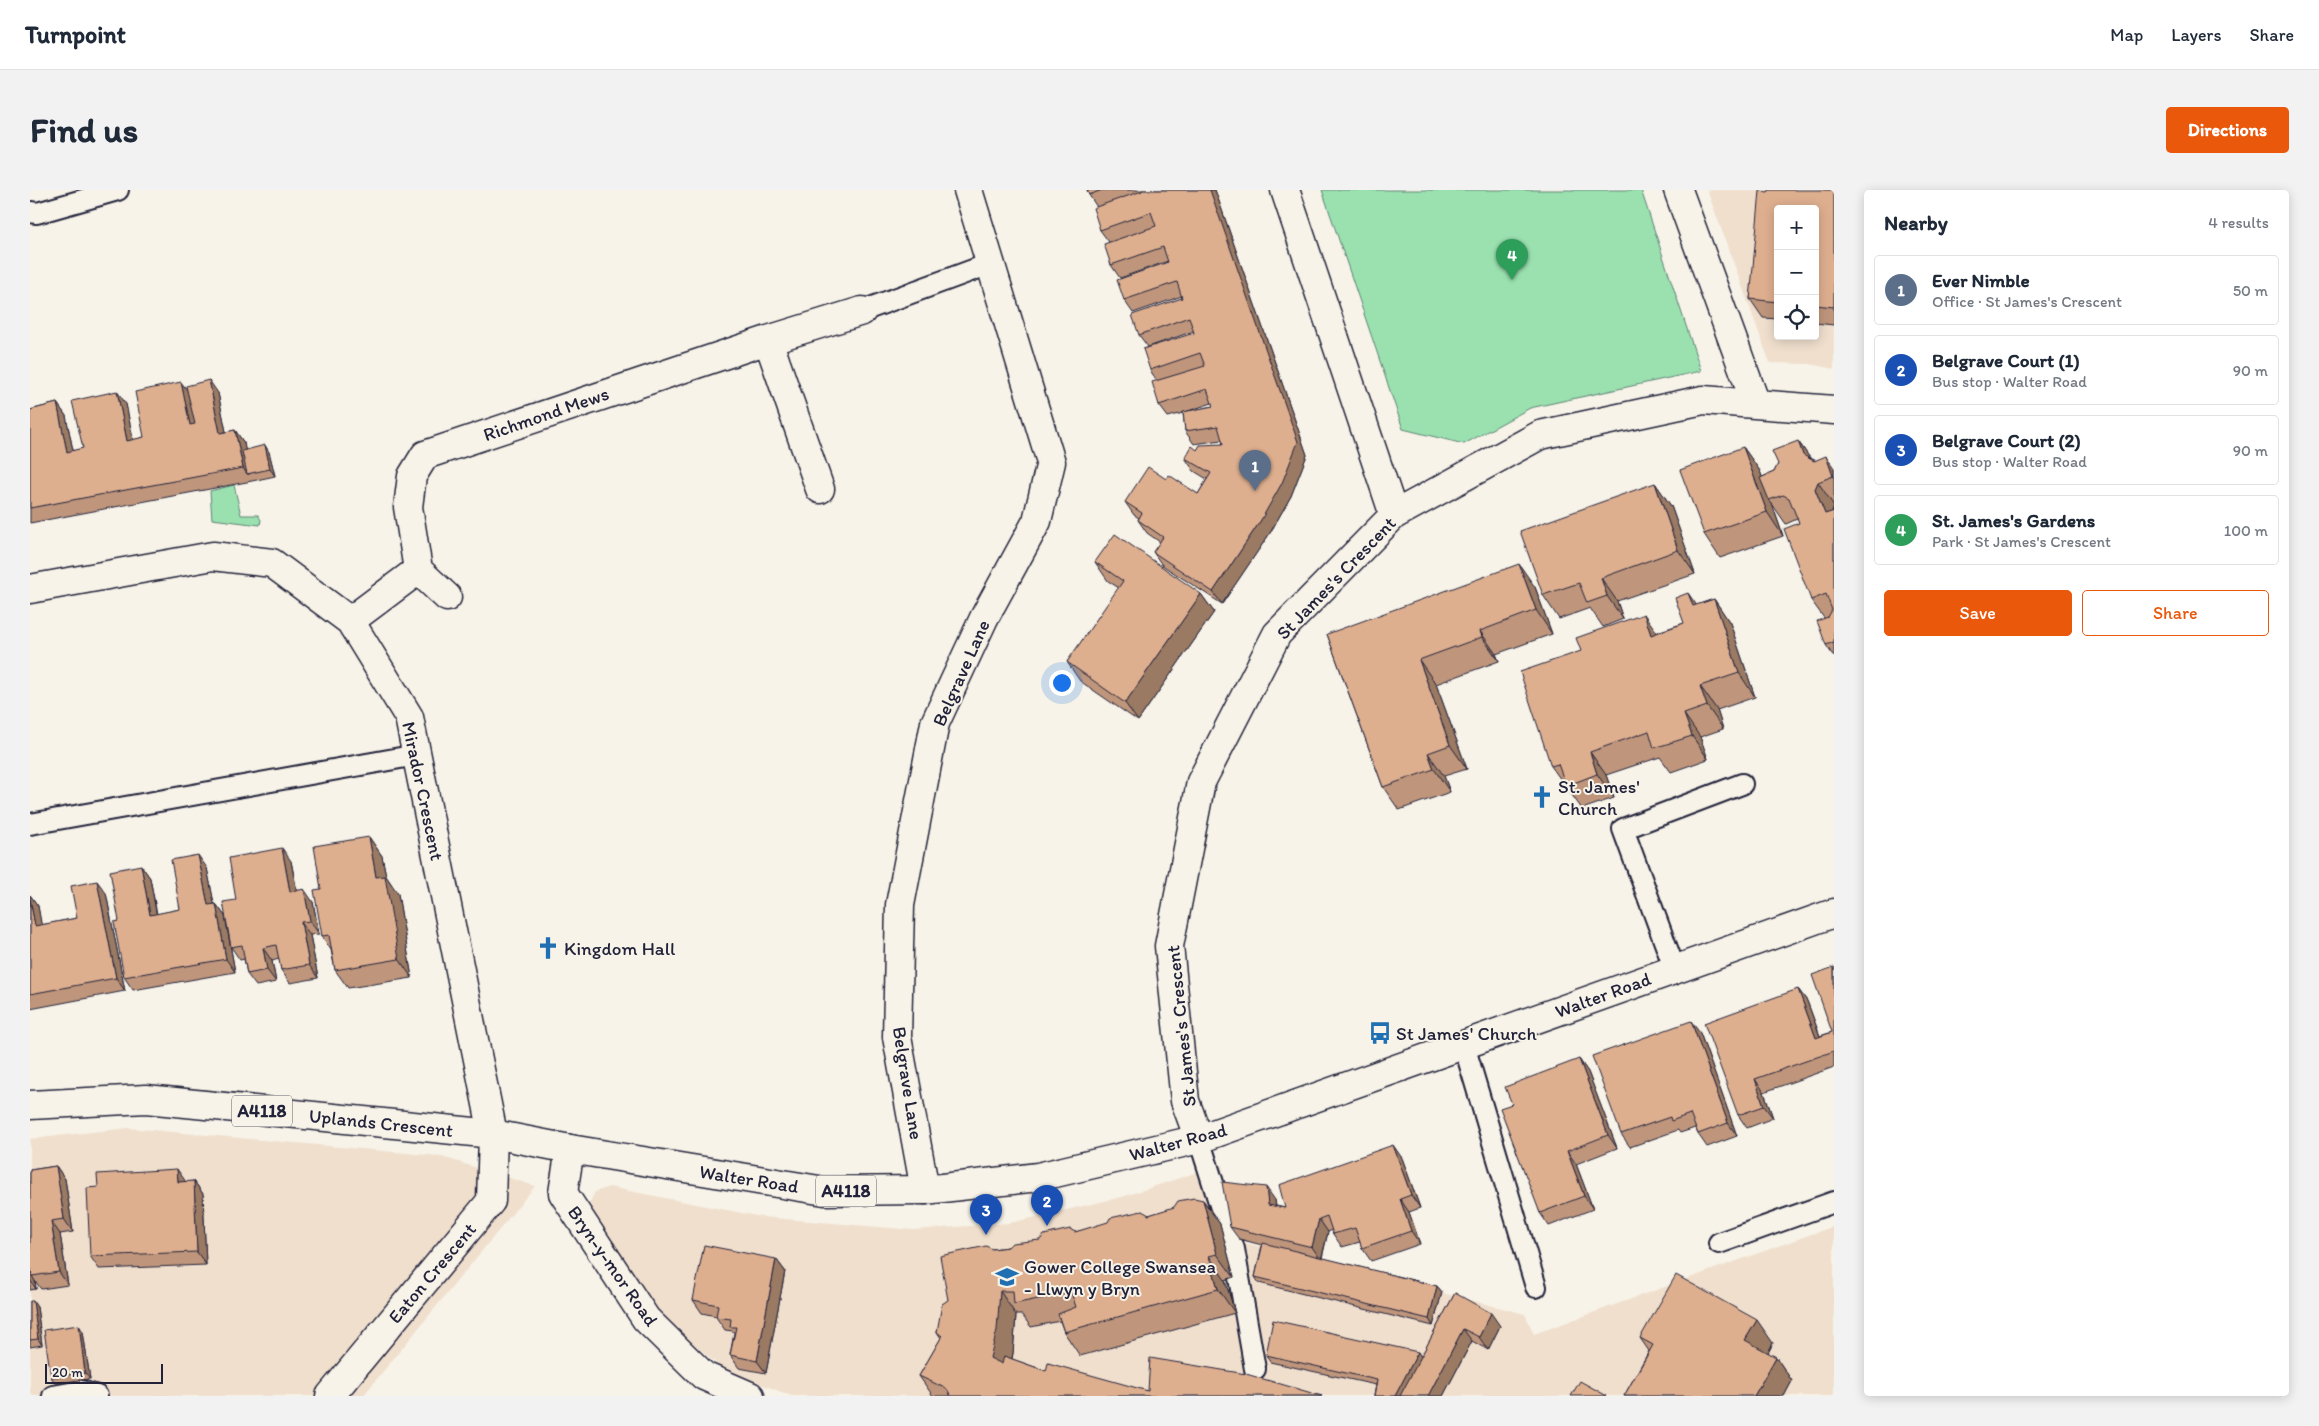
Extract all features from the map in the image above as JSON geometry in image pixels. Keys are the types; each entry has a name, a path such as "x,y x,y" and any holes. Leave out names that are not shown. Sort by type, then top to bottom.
{"street":[{"name":"Belgrave Lane","path":"925,1190 897,1037 900,905 936,723 984,618 1037,521 1051,462 992,263 968,190"},
{"path":"1285,190 1394,516"},
{"path":"1678,190 1756,404"},
{"name":"Richmond Mews","path":"418,570 408,507 412,476 425,455 768,340 862,311"},
{"path":"768,340 820,489"},
{"name":"St James's Crescent","path":"1199,1139 1186,1101 1169,946 1200,782 1278,634 1394,516 1540,435 1703,400 1834,410"},
{"name":"Mirador Crescent","path":"30,589 213,556 272,563 350,621 409,717 493,1134"},
{"path":"350,621 418,570 447,597"},
{"name":"Walter Road","path":"493,1134 570,1149 825,1191 925,1190 1038,1177 1199,1139 1834,913"},
{"name":"Uplands Crescent","path":"30,1105 146,1100 493,1134"},
{"name":"Eaton Crescent","path":"330,1396 490,1202 493,1134"},
{"name":"Bryn-y-mor Road","path":"570,1149 563,1193 646,1319 704,1376 750,1396"}],"lane":[{"path":"30,212 37,213 118,190"},
{"path":"862,311 992,263"},
{"path":"30,824 417,756"},
{"path":"1675,970 1623,829 1742,784"},
{"path":"1464,1045 1536,1287"},
{"path":"1199,1139 1234,1249 1256,1369"},
{"path":"1719,1243 1834,1202"},
{"path":"53,1396 81,1391 97,1396"}],"shaded area":[{"path":"1707,190 1834,190 1834,369 1810,364 1770,363"},
{"path":"129,1128 439,1156 535,1186 363,1396 30,1396 30,1139"},
{"name":"Gower College Swansea - Llwyn y Bryn","path":"1222,1164 1234,1240 1525,1314 1534,1334 1834,1226 1834,1396 792,1396 724,1370 664,1319 589,1216 589,1204 595,1192 609,1187 762,1217 914,1230 1010,1223 1122,1197"}],"green space":[{"path":"1322,190 1641,190 1701,371 1530,408 1464,444 1403,429"},
{"path":"234,485 241,515 258,515 261,520 260,525 212,519 210,491"}],"building":[{"path":"1087,190 1102,190 1089,195"},
{"path":"1142,190 1210,190 1298,442 1282,483 1261,520 1213,592 1153,552 1163,537 1138,520 1142,513 1125,502 1148,467 1166,479 1169,475 1198,494 1211,473 1185,458 1192,446 1197,450 1200,445 1223,444 1218,426 1185,431 1183,412 1213,406 1207,389 1159,405 1152,382 1205,366 1200,353 1150,370 1143,349 1194,333 1189,317 1139,335 1132,315 1182,298 1177,282 1124,300 1117,280 1168,262 1163,247 1111,265 1104,244 1156,226 1151,212 1100,230 1093,208"},
{"path":"1769,190 1834,190 1834,307 1819,305 1819,205 1774,205 1774,302 1750,299 1760,191 1768,192"},
{"path":"209,380 220,433 235,430 243,468 30,508 30,410 57,403 67,452 83,448 72,401 117,391 127,441 144,437 135,392 181,382 190,425 195,424 186,386"},
{"path":"1798,441 1803,455 1814,461 1826,456 1833,476 1818,482 1815,489 1825,514 1834,511 1834,642 1826,645 1817,621 1828,617 1832,610 1826,594 1811,600 1784,529 1799,523 1789,498 1783,495 1769,500 1760,478 1774,472 1778,464 1772,451"},
{"path":"265,445 270,469 247,474 242,451"},
{"path":"1743,447 1767,512 1704,534 1680,470"},
{"path":"1655,483 1678,550 1601,578 1607,596 1587,603 1579,583 1543,595 1520,531"},
{"path":"1115,534 1201,594 1125,703 1067,662 1123,581 1095,562"},
{"path":"1519,564 1536,610 1480,631 1482,637 1419,660 1450,745 1428,753 1434,769 1383,787 1327,634"},
{"path":"1688,593 1693,606 1714,599 1739,673 1700,686 1707,706 1684,714 1692,736 1654,748 1649,731 1590,752 1597,774 1566,786 1558,764 1551,766 1520,672 1581,651 1576,638 1644,614 1651,635 1684,623 1675,598"},
{"path":"369,837 376,877 385,876 399,959 335,970 329,935 322,936 314,890 321,889 314,846"},
{"path":"282,848 290,892 304,889 310,921 301,922 309,965 281,970 276,945 263,948 267,970 247,974 242,945 231,947 223,902 236,900 229,858"},
{"path":"198,855 208,905 216,904 226,959 124,977 114,922 119,921 110,871 141,865 150,915 180,909 171,860"},
{"path":"97,881 116,978 30,994 30,899 35,926 77,918 71,886"},
{"path":"1834,967 1834,1051 1755,1079 1764,1106 1738,1115 1704,1023 1798,989 1816,1038 1832,1032 1812,975"},
{"path":"1691,1021 1728,1123 1698,1134 1690,1114 1671,1121 1670,1117 1621,1134 1592,1056"},
{"path":"1579,1059 1608,1135 1567,1151 1584,1196 1540,1213 1500,1108 1512,1104 1505,1087"},
{"path":"1393,1145 1411,1195 1400,1199 1411,1231 1362,1248 1355,1228 1333,1234 1327,1216 1319,1219 1312,1247 1230,1227 1222,1182 1266,1187 1268,1205 1285,1208 1279,1185"},
{"path":"56,1166 64,1219 51,1221 59,1272 32,1276 30,1265 30,1170"},
{"path":"177,1169 178,1182 194,1181 197,1252 90,1256 87,1188 98,1187 97,1174"},
{"path":"1194,1198 1203,1200 1217,1254 1209,1256 1218,1289 1064,1332 1058,1314 1076,1307 1071,1292 1014,1304 1013,1291 1000,1291 997,1330 990,1358 1002,1364 1004,1356 1046,1371 1048,1363 1148,1391 1150,1358 1246,1374 1322,1396 951,1396 947,1389 919,1376 942,1336 937,1332 942,1304 948,1300 940,1256 986,1246 992,1249 1008,1247 1012,1243 1040,1240 1044,1235 1070,1229 1075,1232 1108,1222 1110,1218 1142,1211 1149,1215 1174,1207 1178,1201"},
{"path":"1263,1243 1437,1286 1429,1319 1255,1277"},
{"path":"704,1245 776,1259 757,1361 730,1355 736,1327 730,1327 731,1319 716,1317 718,1305 693,1300"},
{"path":"1676,1275 1757,1320 1745,1340 1776,1357 1754,1396 1624,1396 1653,1345 1640,1338"},
{"path":"1455,1293 1491,1313 1479,1337 1463,1329 1428,1396 1400,1396"},
{"path":"30,1301 33,1301 38,1339 30,1340"},
{"path":"1273,1320 1418,1352 1395,1396 1374,1396 1377,1380 1266,1355"},
{"path":"79,1325 85,1373 51,1377 44,1330"},
{"path":"1580,1381 1607,1396 1571,1396"}],"place":[{"name":"St. James's Gardens","path":"1512,280"},
{"name":"Ever Nimble","path":"1255,491"},
{"name":"St. James' Church","path":"1542,797"},
{"name":"Kingdom Hall","path":"548,948"},
{"name":"St James' Church","path":"1380,1033"},
{"name":"Belgrave Court (1)","path":"1047,1226"},
{"name":"Belgrave Court (2)","path":"986,1235"},
{"name":"Gower College Swansea - Llwyn y Bryn","path":"1007,1277"}]}
